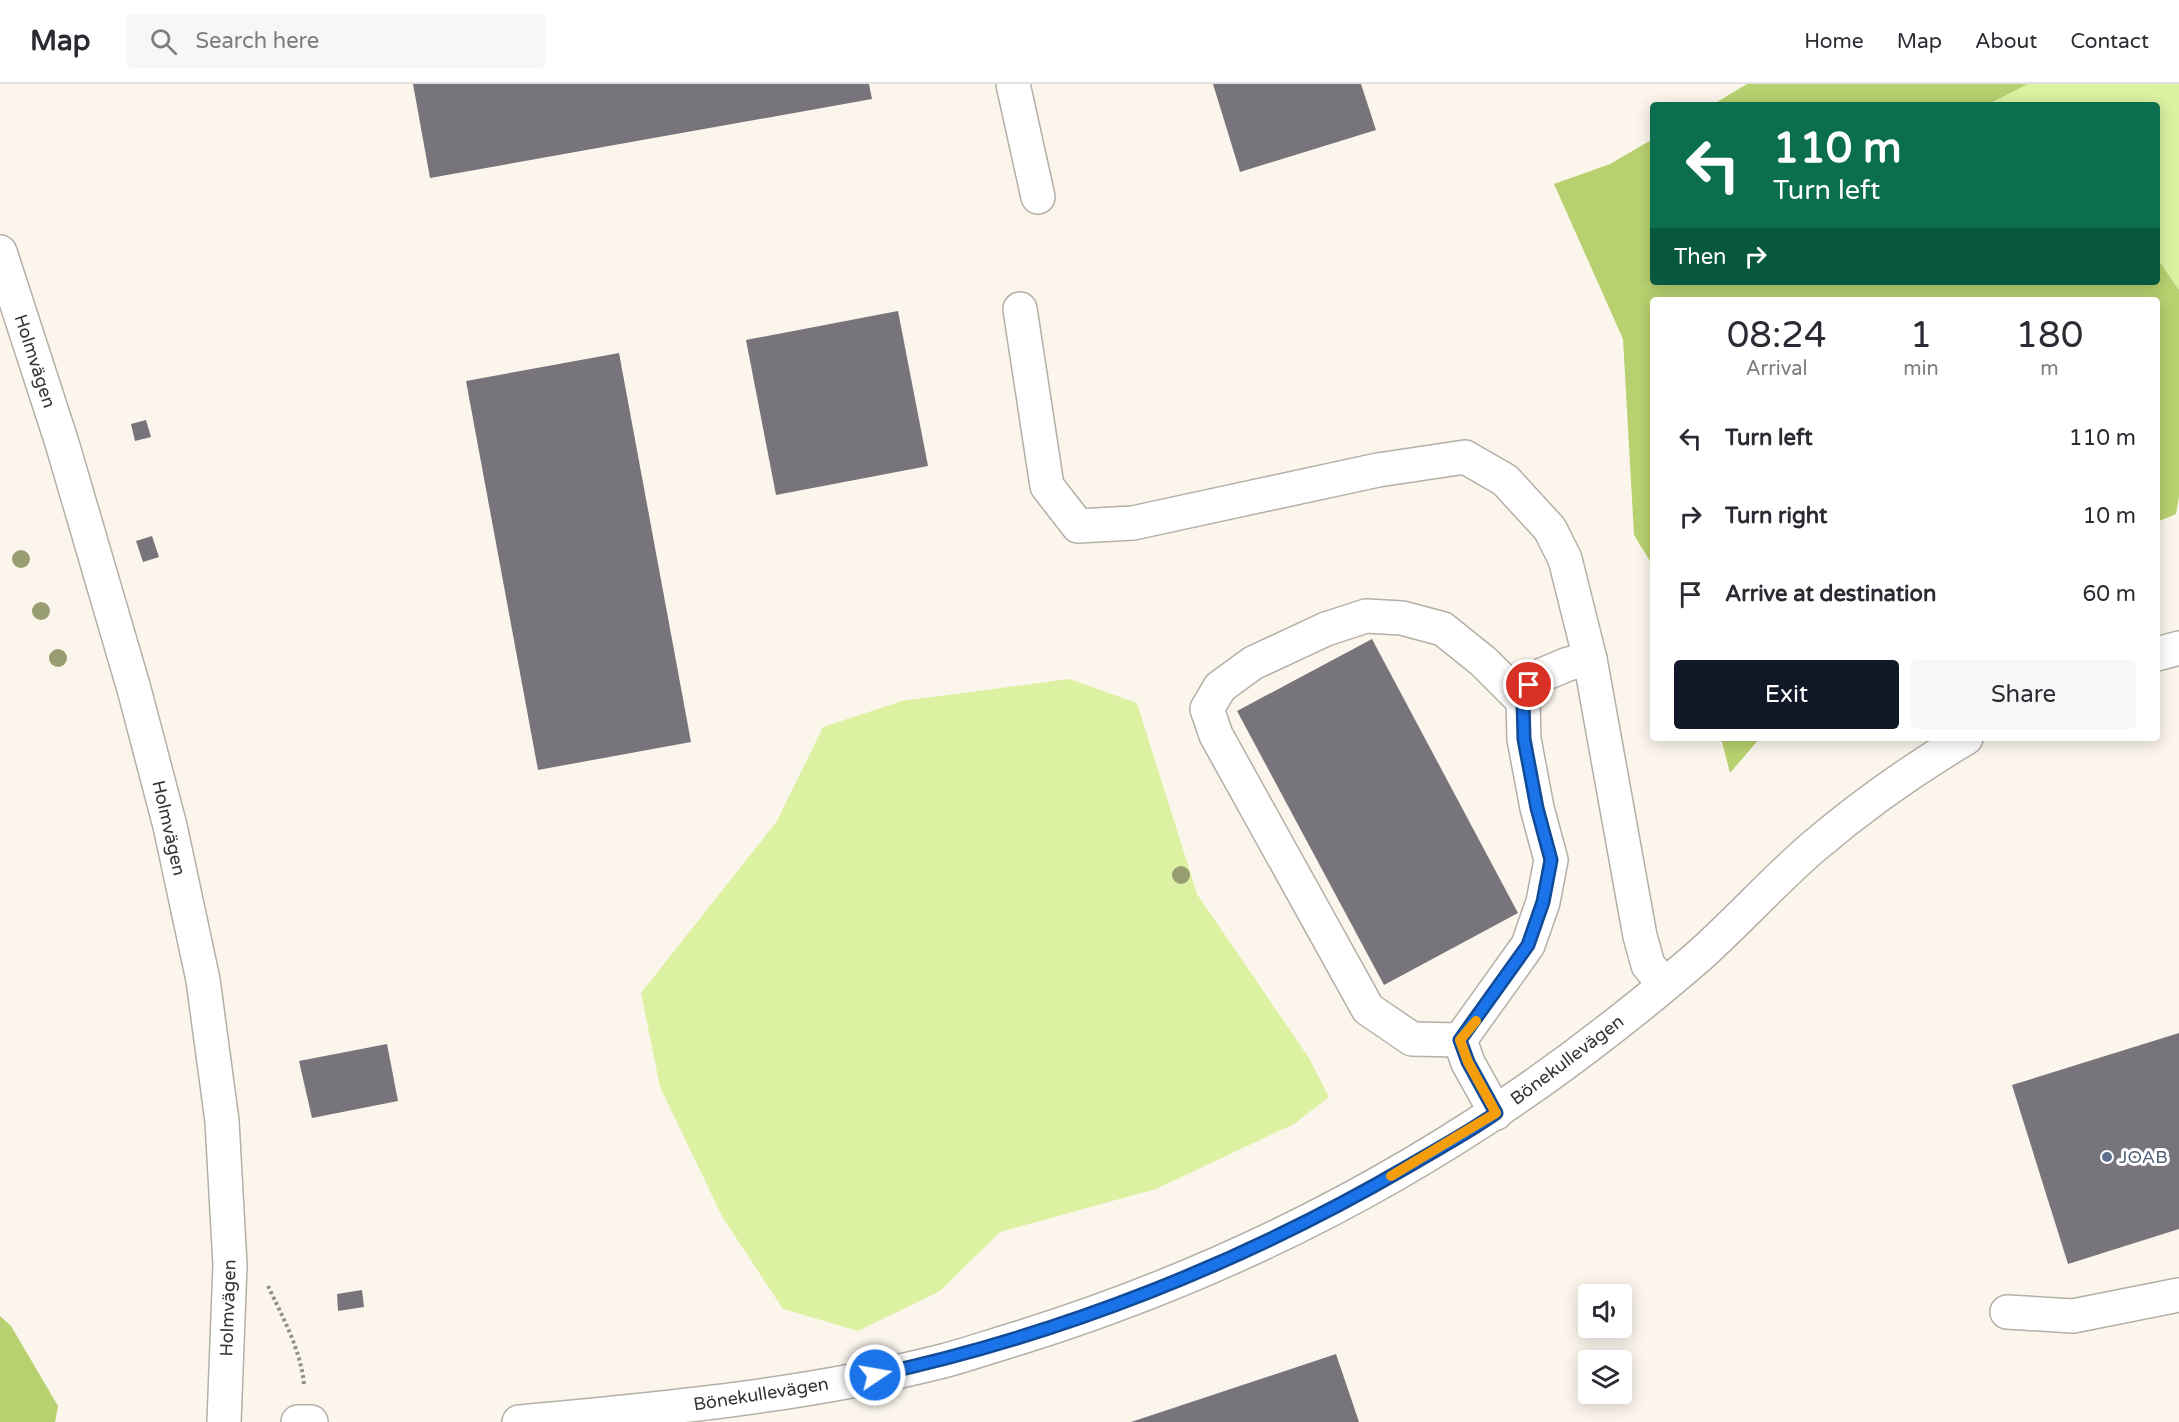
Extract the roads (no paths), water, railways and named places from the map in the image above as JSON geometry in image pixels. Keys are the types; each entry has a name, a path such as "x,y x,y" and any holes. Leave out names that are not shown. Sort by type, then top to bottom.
{"street":[{"path":"1013,84 1038,197"},
{"name":"Holmvägen","path":"0,252 62,443 135,689 170,826 203,981 222,1121 230,1264 224,1422"},
{"path":"1020,309 1047,486 1078,526 1133,523 1378,470 1465,458 1505,480 1550,529 1565,559 1590,659 1640,936 1648,965 1664,984"},
{"path":"1460,1040 1412,1039 1368,1009 1216,735 1206,709 1220,687 1253,663 1326,629 1366,616 1402,618 1443,629 1484,662 1523,701"},
{"path":"2160,653 2179,648"},
{"path":"1460,1040 1528,945 1543,902 1551,860 1537,808 1524,739 1523,701 1529,685 1542,675 1568,664 1590,659"},
{"name":"Bönekullevägen","path":"519,1422 634,1417 784,1393 944,1361 1109,1308 1286,1232 1356,1197 1496,1113 1611,1028 1699,956 1812,848 1862,807 1961,741"},
{"path":"1460,1040 1468,1062 1496,1113"},
{"path":"2007,1312 2073,1316 2179,1295"},
{"path":"298,1422 311,1422"}],"place":[{"name":"JOAB","path":"2107,1157"}]}
